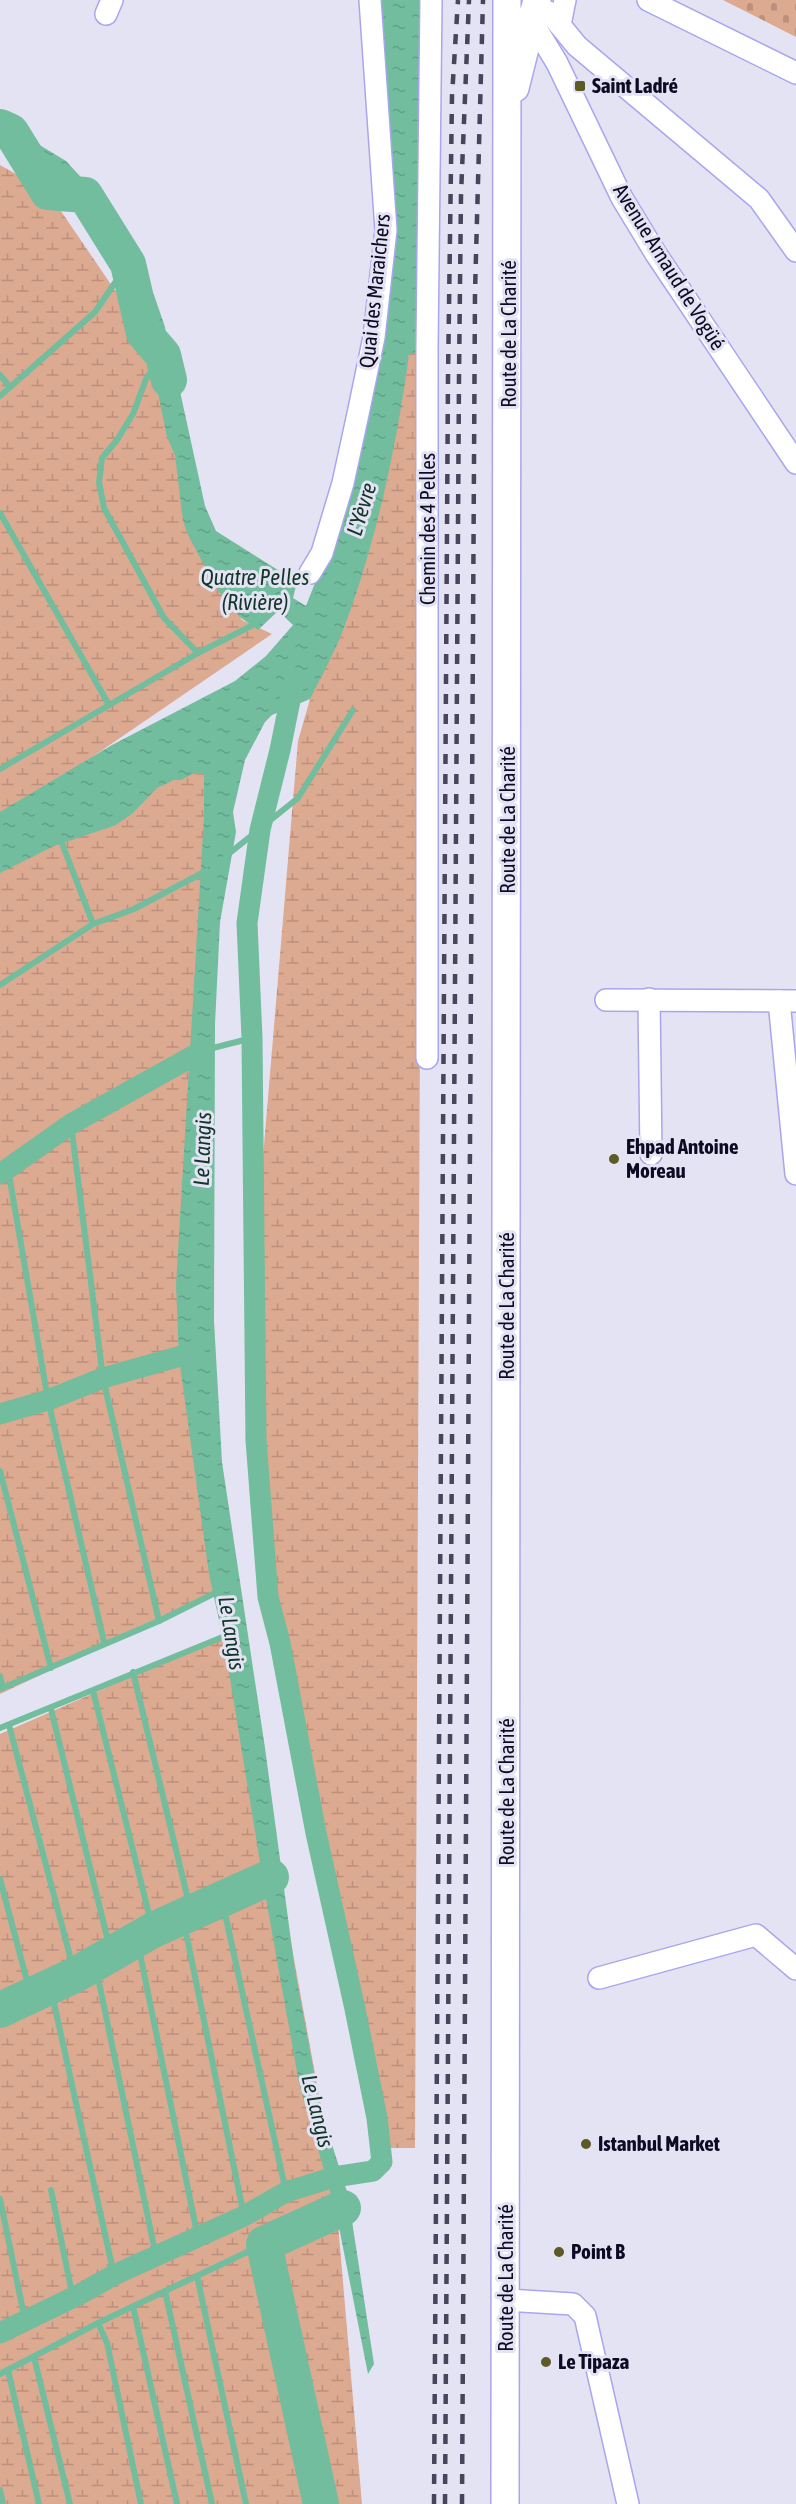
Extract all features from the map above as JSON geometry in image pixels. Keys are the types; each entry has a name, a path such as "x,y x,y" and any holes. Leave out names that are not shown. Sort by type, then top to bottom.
{"main road":[{"name":"Route de La Charité","path":"505,2504 509,109 506,47 507,0"},
{"name":"Route de La Charité","path":"509,109 549,10"}],"street":[{"name":"Quai des Maraichers","path":"310,573 322,553 343,483 374,337 386,230 370,0"},
{"name":"Chemin des 4 Pelles","path":"428,1058 427,347 431,0"},
{"path":"523,0 549,10 577,46 759,199 796,251"},
{"path":"648,0 796,73"},
{"name":"Avenue Arnaud de Vogüé","path":"549,10 557,63 622,198 656,254 790,442 796,463"},
{"path":"649,999 651,1154"},
{"path":"606,1000 788,1001 796,1174"},
{"path":"599,1978 756,1935 796,1969"},
{"path":"506,2300 573,2304 585,2316 628,2504"}],"green space":[{"path":"723,0 796,0 796,37"},
{"path":"0,165 48,192 144,333 205,548 242,620 272,634 0,820"},
{"path":"409,354 423,354 415,2148 382,2148 268,1597 253,1276 298,741"},
{"path":"251,702 210,868 202,1051 225,1589 0,1694 0,843"},
{"path":"234,1632 334,2177 362,2504 0,2504 0,1734"}],"water":[{"path":"379,0 424,0 423,354 409,354 383,498 374,535 340,638 310,699 272,715 265,722 245,760 233,812 236,832 220,922 215,1024 214,1321 222,1462 265,1748 295,1970 321,2110 348,2195 374,2364 368,2374 336,2212 299,2083 225,1648 209,1574 179,1358 176,1285 204,817 204,774 193,774 157,788 133,813 116,825 54,846 0,873 0,812 112,745 235,681 266,656 293,625 278,611 258,630 240,617 217,589 183,521 175,455 167,437 143,319 94,233 94,225 78,201 52,175 0,140 0,121 66,161 101,199 154,295 165,327 169,357 176,373 205,506 216,531 297,582 293,598 306,606 320,570 379,354"}],"waterway":[{"path":"0,127 11,132 48,192 85,195 128,264 144,333 163,355 169,380"},
{"path":"0,396 95,312 123,271"},
{"path":"157,363 146,379 133,414 117,440 102,458 99,482 104,508 164,618 198,653"},
{"path":"0,375 10,387"},
{"path":"0,513 109,705"},
{"name":"Quatre Pelles (Rivière)","path":"0,769 198,653 257,623"},
{"path":"0,2333 114,2275 244,2216 286,2192 334,2177 373,2171 382,2162 377,2118 316,1833 280,1643 268,1597 256,1440 252,1038 247,923 260,830 294,681"},
{"path":"226,856 298,798 353,710"},
{"path":"60,838 93,924"},
{"path":"0,985 93,924 134,909 206,871"},
{"path":"209,1049 252,1038"},
{"path":"0,1174 71,1124 202,1051"},
{"path":"71,1124 103,1378 159,1621"},
{"path":"8,1169 48,1400 104,1642"},
{"path":"0,1414 48,1400 103,1378 195,1352"},
{"path":"0,1471 51,1668"},
{"path":"0,1689 159,1621 221,1590"},
{"path":"0,1728 230,1634"},
{"path":"133,1672 191,1912"},
{"path":"0,1676 3,1688"},
{"path":"93,1691 153,1930"},
{"path":"51,1709 111,1953"},
{"path":"9,1725 75,1975"},
{"path":"0,2010 75,1975 153,1930 271,1877"},
{"path":"0,1879 31,1996"},
{"path":"222,1900 286,2192"},
{"path":"183,1918 244,2216"},
{"path":"137,1939 198,2238"},
{"path":"95,1963 156,2256"},
{"path":"50,1985 114,2275"},
{"path":"51,2190 73,2298"},
{"path":"0,2199 25,2320"},
{"name":"Le Langis","path":"321,2504 264,2244 343,2208"},
{"path":"0,2374 98,2323 264,2244"},
{"path":"197,2276 246,2504"},
{"path":"165,2291 212,2504"},
{"path":"133,2306 177,2504"},
{"path":"98,2323 107,2343 141,2504"},
{"path":"34,2357 70,2504"},
{"path":"8,2370 39,2504"},
{"path":"0,2490 3,2504"}],"railway":[{"path":"434,2504 448,378 452,96 458,0"},
{"path":"445,2504 459,376 461,195 469,0"},
{"path":"462,2504 475,292 483,0"}],"place":[{"name":"Saint Ladré","path":"580,86"},
{"name":"Ehpad Antoine Moreau","path":"614,1159"},
{"name":"Istanbul Market","path":"586,2144"},
{"name":"Point B","path":"559,2252"},
{"name":"Le Tipaza","path":"546,2362"}],"water label":[{"name":"L'Yèvre","path":"361,509"}]}
